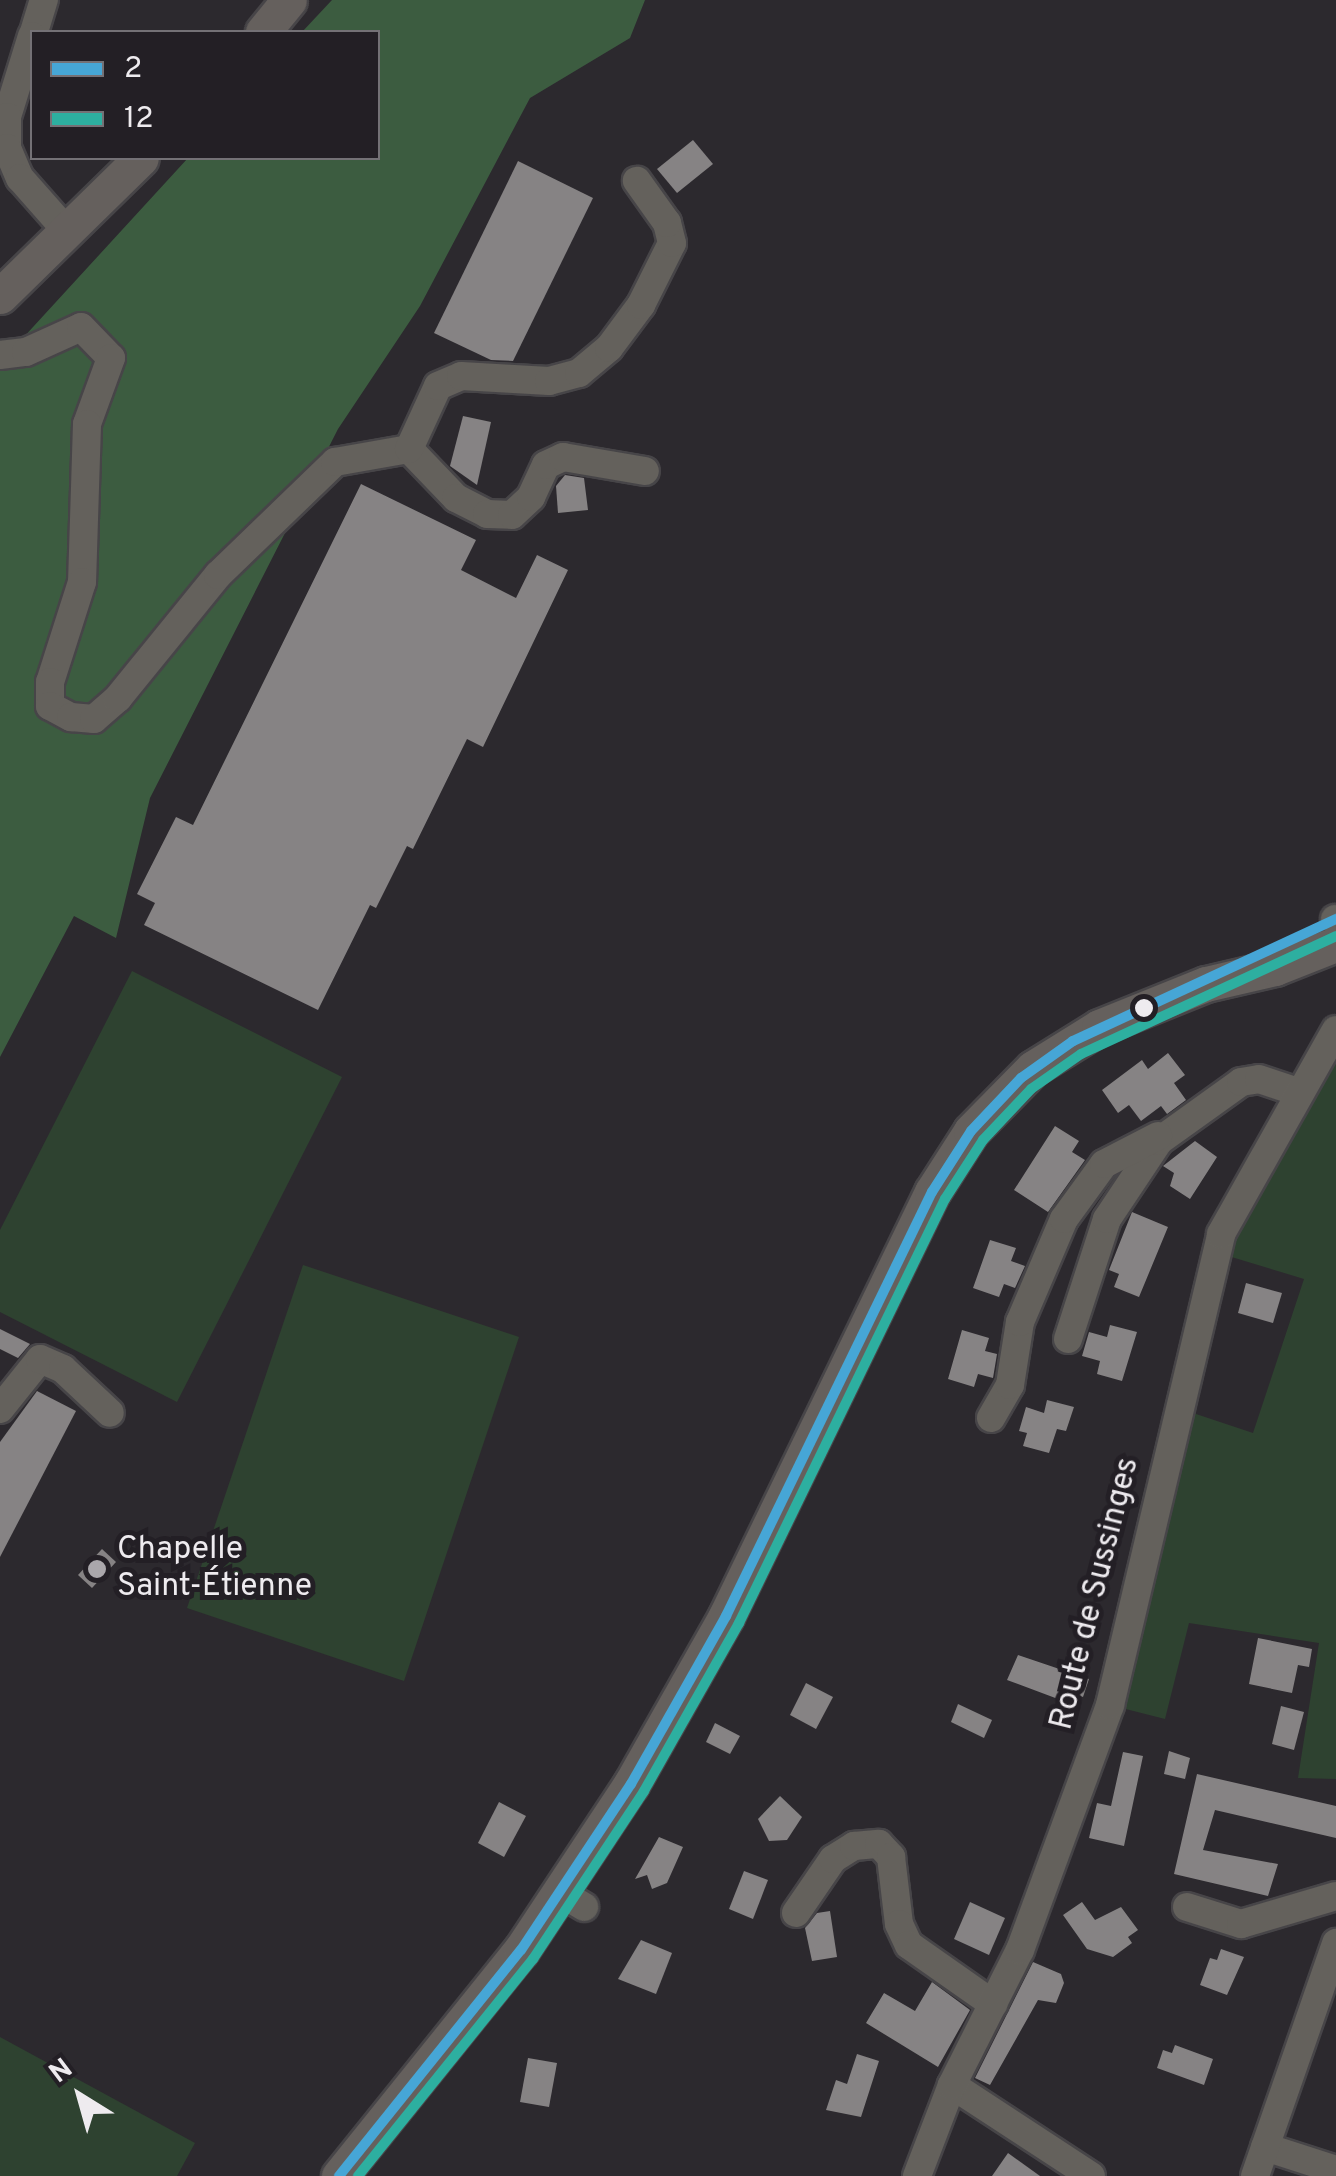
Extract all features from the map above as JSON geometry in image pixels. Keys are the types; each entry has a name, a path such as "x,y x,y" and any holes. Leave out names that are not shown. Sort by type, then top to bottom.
{"main road":[{"path":"265,30 289,0"},
{"path":"0,296 139,160"},
{"path":"339,2176 573,1900 696,1673 960,1146 1007,1091 1059,1049 1206,984 1262,950 1336,920"},
{"path":"1206,984 1275,968 1336,944"}],"street":[{"path":"34,30 44,0"},
{"path":"30,44 7,117 7,148 20,178 65,229"},
{"path":"409,449 438,386 461,376 549,380 579,373 608,348 641,305 672,243 667,223 637,182"},
{"path":"0,354 26,352 80,327 111,358 87,424 82,582 50,682 50,706 71,717 94,719 118,698 218,575 335,462 409,449"},
{"path":"409,449 456,498 487,514 512,515 531,497 546,464 563,457 645,471"},
{"name":"Route de Sussinges","path":"917,2176 952,2085 1020,1950 1110,1705 1215,1252 1238,1196 1336,1030"},
{"path":"991,1418 1010,1386 1020,1322 1064,1219 1104,1164 1170,1130 1241,1082 1259,1079 1298,1092"},
{"path":"1068,1339 1107,1219 1132,1174 1170,1130"},
{"path":"0,1409 40,1359 64,1370 110,1412"},
{"path":"796,1913 833,1859 854,1846 878,1844 891,1857 899,1924 909,1945 993,2004"},
{"path":"1188,1907 1242,1924 1336,1896"},
{"path":"1255,2176 1336,1943"},
{"path":"952,2085 1092,2176"},
{"path":"1265,2146 1336,2170"}],"green space":[{"path":"332,0 645,0 630,38 530,98 420,306 338,429 150,798 116,938 74,916 0,1057 0,363 186,160 380,160 380,30 304,30"},
{"path":"132,971 342,1077 177,1402 0,1312 0,1230"},
{"path":"1336,1048 1336,1779 1298,1778 1319,1643 1189,1623 1165,1719 1110,1705 1178,1408 1253,1433 1304,1279 1225,1255"},
{"path":"303,1265 519,1337 404,1681 187,1608"},
{"path":"0,2037 195,2143 177,2176 0,2176"}],"building":[{"path":"693,140 713,164 677,193 657,169"},
{"path":"518,161 593,198 513,361 491,360 434,333"},
{"path":"463,416 491,422 477,485 450,466"},
{"path":"565,475 584,478 588,510 558,513 556,486"},
{"path":"361,484 476,540 461,570 516,598 537,555 568,570 483,747 467,739 413,849 407,846 376,908 370,905 318,1010 144,925 155,903 137,894 176,817 193,825"},
{"path":"1168,1053 1185,1075 1174,1083 1186,1100 1167,1114 1161,1106 1141,1121 1129,1105 1118,1113 1102,1090 1142,1060 1148,1069"},
{"path":"1055,1126 1079,1141 1072,1152 1085,1160 1048,1212 1014,1190"},
{"path":"1195,1141 1217,1157 1190,1199 1170,1186 1174,1173 1163,1166"},
{"path":"1132,1212 1168,1227 1139,1297 1114,1287 1119,1274 1109,1270"},
{"path":"990,1240 1016,1248 1011,1261 1025,1266 1015,1288 1004,1284 999,1297 973,1288"},
{"path":"1246,1283 1282,1293 1273,1323 1238,1313"},
{"path":"1110,1325 1137,1332 1122,1381 1097,1374 1100,1361 1082,1356 1089,1332 1107,1337"},
{"path":"0,1329 30,1344 18,1358 0,1349"},
{"path":"962,1330 989,1338 985,1351 997,1354 993,1378 978,1374 974,1387 948,1379"},
{"path":"37,1391 76,1411 0,1557 0,1442"},
{"path":"1047,1400 1074,1407 1066,1431 1057,1429 1049,1453 1023,1446 1027,1433 1019,1431 1026,1407 1044,1413"},
{"name":"Chapelle Saint-Étienne","path":"102,1549 116,1562 92,1588 78,1575"},
{"path":"1258,1638 1312,1649 1309,1667 1298,1665 1292,1693 1249,1684"},
{"path":"1018,1655 1089,1679 1083,1697 1070,1692 1066,1702 1007,1680"},
{"path":"806,1683 833,1697 816,1729 790,1715"},
{"path":"958,1704 992,1720 984,1738 951,1722"},
{"path":"1281,1706 1304,1712 1294,1750 1272,1744"},
{"path":"715,1723 740,1736 730,1754 706,1742"},
{"path":"1169,1751 1190,1758 1185,1779 1164,1774"},
{"path":"1123,1752 1143,1756 1124,1846 1089,1838 1097,1803 1111,1806"},
{"path":"1197,1774 1336,1806 1336,1838 1215,1810 1203,1850 1278,1864 1268,1896 1174,1874"},
{"path":"780,1796 802,1817 787,1840 769,1841 758,1819"},
{"path":"499,1802 526,1816 504,1857 478,1843"},
{"path":"659,1837 683,1847 667,1883 652,1889 647,1875 635,1879"},
{"path":"744,1871 768,1880 753,1919 729,1909"},
{"path":"970,1902 1005,1918 989,1955 954,1939"},
{"path":"1082,1902 1095,1920 1121,1907 1138,1930 1128,1937 1132,1943 1113,1957 1087,1949 1063,1915"},
{"path":"830,1911 837,1957 812,1961 805,1928 817,1913"},
{"path":"641,1940 672,1953 656,1994 618,1979"},
{"path":"1221,1949 1244,1957 1227,1995 1200,1985 1210,1958 1217,1960"},
{"path":"1033,1962 1061,1974 1064,1983 1056,2003 1038,2000 990,2085 975,2078"},
{"path":"932,1982 970,2010 938,2067 866,2023 884,1993 915,2011"},
{"path":"1175,2045 1213,2059 1204,2085 1157,2068 1163,2050 1172,2053"},
{"path":"857,2054 879,2061 861,2117 826,2110 836,2080 847,2084"},
{"path":"528,2058 557,2063 549,2107 520,2102"},
{"path":"1008,2153 1040,2176 992,2176"}],"transit line":[{"name":"2","path":"339,2176 521,1950 631,1784 726,1616 932,1192 971,1131 1021,1078 1073,1041 1336,919"},
{"name":"12","path":"358,2176 533,1959 644,1791 739,1623 945,1199 983,1140 1031,1089 1081,1054 1336,936"}],"place":[{"name":"Chapelle Saint-Étienne","path":"97,1569"}]}
